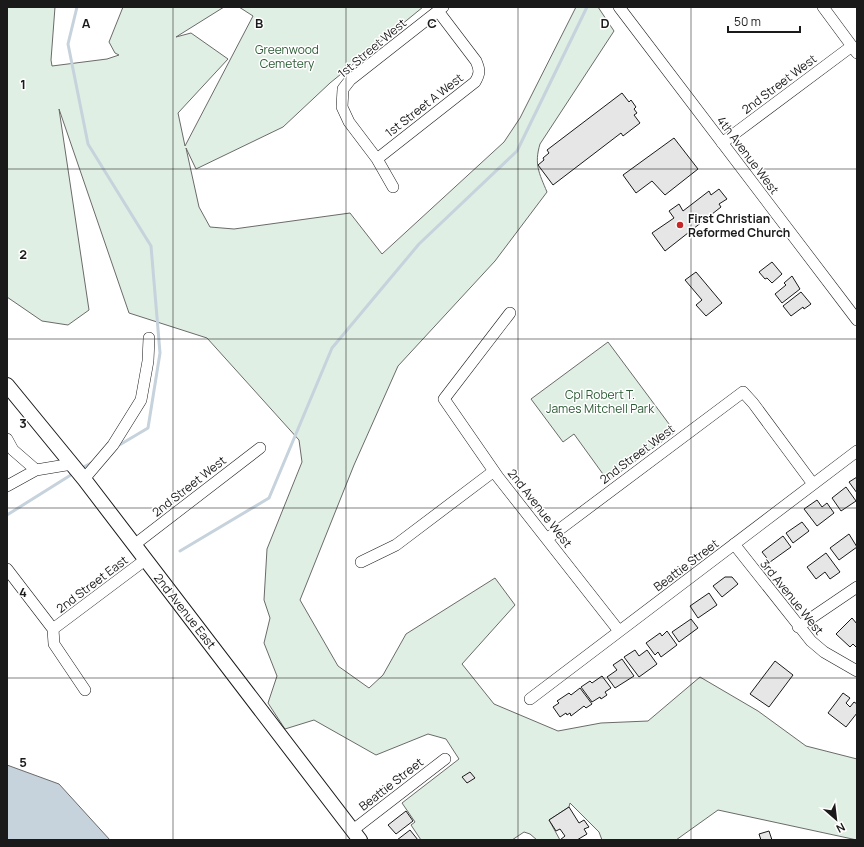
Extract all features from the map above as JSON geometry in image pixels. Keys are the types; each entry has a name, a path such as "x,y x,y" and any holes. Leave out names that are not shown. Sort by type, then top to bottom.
{"main road":[{"name":"2nd Avenue East","path":"7,385 84,479 357,835"}],"street":[{"name":"4th Avenue West","path":"619,7 857,320"},
{"path":"822,7 854,49"},
{"name":"1st Street A West","path":"377,158 475,82 480,75 480,68 476,61 440,9"},
{"name":"1st Street West","path":"377,158 349,122 342,107 341,97 343,89 350,80 440,9"},
{"name":"2nd Street West","path":"722,143 854,49"},
{"path":"377,158 393,187"},
{"name":"2nd Avenue West","path":"510,313 444,400 494,470 619,631"},
{"path":"84,479 113,445 141,400 148,361 148,338"},
{"name":"2nd Street West","path":"548,538 743,392 753,403 813,484"},
{"path":"7,439 13,450 36,470"},
{"name":"2nd Street West","path":"134,545 260,448"},
{"name":"Beattie Street","path":"530,699 857,451"},
{"path":"7,486 36,470 72,464"},
{"path":"361,562 396,544 494,470"},
{"name":"3rd Avenue West","path":"734,544 798,627 817,647 857,672"},
{"name":"2nd Street East","path":"53,629 145,560"},
{"path":"7,569 53,629 54,644 85,690"},
{"path":"798,627 857,587"},
{"name":"Beattie Street","path":"357,835 445,759"}],"green space":[{"name":"Greenwood Cemetery","path":"7,7 55,7 51,60 52,66 107,59 119,55 115,53 109,42 123,7 224,7 176,37 191,33 228,59 178,113 185,146 253,16 239,7 423,7 330,83 283,127 196,169 186,148 199,207 210,227 234,229 350,213 382,254 504,142 520,118 576,7 598,7 614,31 540,144 537,163 547,192 495,261 398,366 354,465 300,600 338,666 369,688 383,675 406,634 495,578 515,605 462,664 494,704 558,731 601,723 648,721 700,677 758,711 806,746 857,759 857,840 718,810 676,840 602,840 599,832 570,803 569,807 549,820 560,840 537,840 530,834 524,832 512,840 421,840 411,825 415,822 402,803 459,759 446,739 428,734 376,755 314,720 285,729 268,703 277,676 264,643 270,618 264,600 267,549 302,462 299,440 207,338 129,313 59,109 89,310 68,325 42,321 7,297"},
{"name":"Cpl Robert T. James Mitchell Park","path":"608,342 675,432 608,481 574,434 563,442 531,399"}],"shaded area":[{"path":"7,765 59,784 110,840 7,840"}],"building":[{"path":"622,93 629,102 631,100 636,107 634,109 637,113 634,115 640,123 623,136 621,133 553,185 538,165 549,153 547,150"},
{"path":"674,138 698,169 665,195 652,181 636,193 623,175"},
{"name":"First Christian Reformed Church","path":"719,189 727,199 719,204 721,207 665,251 652,233 674,218 669,211 679,204 683,211 709,191 711,195"},
{"path":"772,262 782,274 772,283 767,278 765,279 759,272"},
{"path":"696,272 722,303 706,316 696,305 702,300 685,280"},
{"path":"792,276 800,289 782,303 775,294 786,285 784,283"},
{"path":"801,292 811,304 804,309 803,307 791,316 783,306"},
{"path":"857,477 857,493 849,482"},
{"path":"846,487 856,501 841,511 832,498"},
{"path":"817,500 822,507 827,503 834,513 817,526 804,509"},
{"path":"802,522 809,531 793,543 786,533"},
{"path":"849,534 857,547 839,560 830,548"},
{"path":"783,536 791,547 770,562 762,552"},
{"path":"826,553 840,572 830,579 825,572 816,579 807,567"},
{"path":"725,577 732,577 738,584 722,597 713,586"},
{"path":"709,593 717,605 698,618 690,606"},
{"path":"852,618 857,624 857,648 853,644 850,647 836,634"},
{"path":"691,619 698,628 679,642 672,632"},
{"path":"667,631 677,645 661,657 658,652 655,655 646,643 660,633 662,636"},
{"path":"635,650 639,656 647,650 657,664 639,677 624,657"},
{"path":"622,659 634,676 615,688 607,677 617,670 613,665"},
{"path":"775,661 793,675 769,707 750,694"},
{"path":"602,676 611,688 605,692 607,695 592,702 581,687 590,681 592,683"},
{"path":"580,688 592,704 586,708 584,706 571,716 570,713 567,715 566,713 560,717 553,707 559,703 557,701 569,693 571,695"},
{"path":"843,693 850,698 846,703 850,707 854,702 857,704 857,713 846,727 828,713"},
{"path":"470,772 475,778 467,783 462,777"},
{"path":"569,807 579,823 584,820 589,827 584,829 587,834 577,840 560,840 565,836 560,829 556,831 549,820"},
{"path":"406,811 413,821 396,834 388,825"},
{"path":"410,830 418,840 397,840"},
{"path":"769,831 772,840 761,840 759,834"}],"waterway":[{"path":"77,7 68,44 88,144 151,246 160,353 148,428 116,447"},
{"path":"180,551 269,498 332,348 419,244 517,151 587,7"},
{"path":"80,469 93,462"},
{"path":"7,515 74,473"}],"place":[{"name":"First Christian Reformed Church","path":"680,225"}]}
